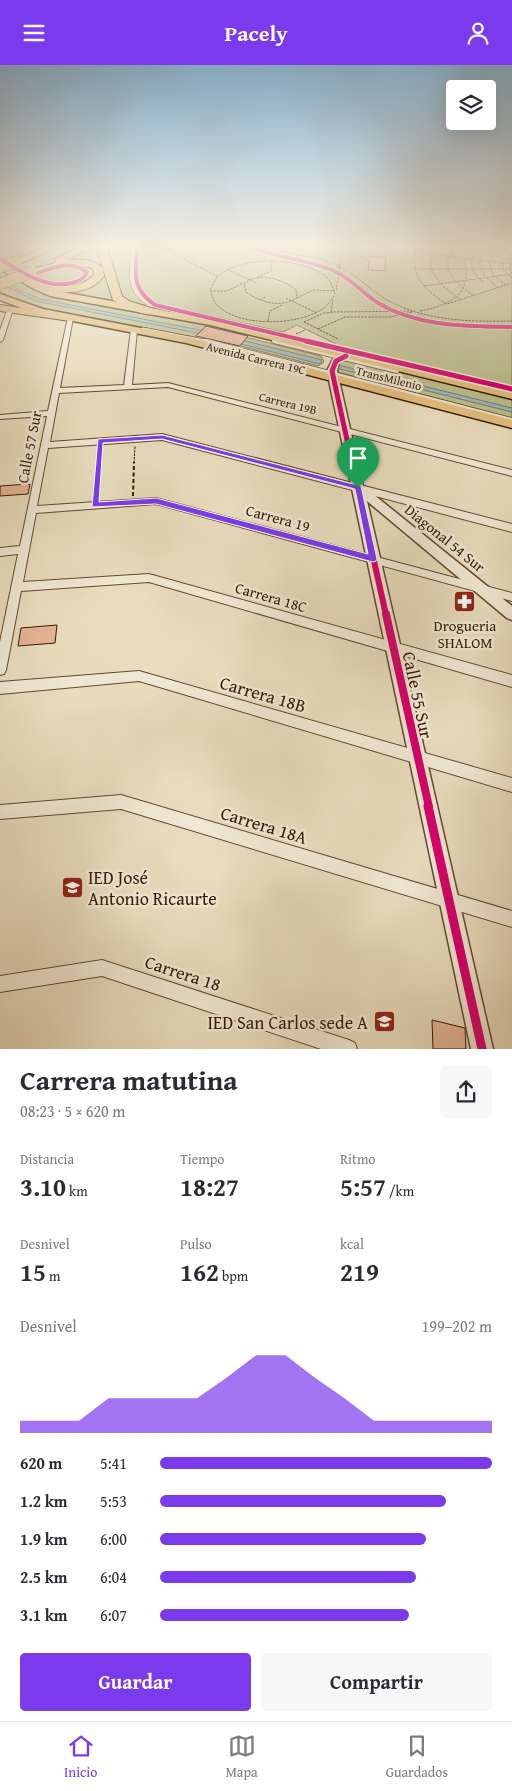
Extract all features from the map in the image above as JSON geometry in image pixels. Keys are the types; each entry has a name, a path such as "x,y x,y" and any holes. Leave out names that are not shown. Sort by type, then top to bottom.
{"highway":[{"path":"115,291 117,298 125,303 153,312"},
{"path":"5,309 70,318"}],"main road":[{"name":"Avenida Carrera 19C","path":"45,291 64,296 210,322 343,357 512,397"},
{"name":"Avenida Carrera 19C","path":"0,295 33,310 187,340 334,376 512,424"}],"street":[{"path":"0,340 5,309"},
{"name":"Calle 57 Sur","path":"0,671 70,318"},
{"path":"128,387 134,330"},
{"path":"334,376 333,364 343,357"},
{"name":"Calle 55 Sur","path":"334,376 392,647 482,1049"},
{"name":"Carrera 19B","path":"55,391 168,385 512,473"},
{"path":"0,417 51,413"},
{"path":"45,445 162,437 512,528"},
{"name":"Diagonal 54 Sur","path":"358,488 512,614"},
{"name":"Carrera 19","path":"32,510 156,501 512,597"},
{"path":"0,552 24,550"},
{"name":"Carrera 18C","path":"16,587 149,578 512,681"},
{"name":"Carrera 18B","path":"0,688 139,676 512,785"},
{"name":"Carrera 18A","path":"0,812 121,802 512,919"},
{"name":"Carrera 18","path":"0,984 102,967 349,1049"}],"lane":[{"name":"TransMilenio","path":"41,291 60,297 208,324 343,357"},
{"name":"TransMilenio","path":"0,295 40,309 192,337 334,376 512,420"}],"path":[{"path":"227,291 210,291 214,301 228,312 249,319 268,321 295,320 317,313 328,305 335,291"},
{"path":"246,291 260,300 284,303"},
{"path":"296,291 297,298"},
{"path":"268,321 270,311 311,291"},
{"path":"331,312 335,291"},
{"path":"365,291 379,303 401,313 444,324 512,327"},
{"path":"373,291 391,302 417,311 461,320 512,321"},
{"path":"430,291 447,304"},
{"path":"449,291 462,301"},
{"path":"447,304 461,291"},
{"path":"467,291 474,296"},
{"path":"318,329 345,317 376,318 434,309 489,291"},
{"path":"260,300 266,297"},
{"path":"286,298 317,313"},
{"path":"338,339 304,322 331,312 401,313 417,311"},
{"path":"226,320 260,329"},
{"path":"284,334 301,338"},
{"path":"133,503 135,439"},
{"path":"94,505 100,441"}],"green space":[{"path":"38,291 48,295 206,325 205,327 321,356 324,362 318,366 197,335 195,337 43,309 0,292"},
{"path":"63,291 113,291 116,301"},
{"path":"119,291 133,291 147,305 133,303 121,298"},
{"path":"143,291 512,291 512,386 340,346 297,325 283,332 158,304 149,299"},
{"path":"346,361 422,377 512,400 512,418 338,372 337,366 340,362"}],"water":[{"path":"16,291 21,291 40,299 205,331 322,360 320,364 202,334 36,301"},
{"path":"338,365 512,408 512,412 336,368"}],"building":[{"path":"206,326 248,336 240,346 196,336"},
{"path":"30,484 28,494 0,496 0,486"},
{"path":"57,625 55,643 18,646 21,628"},
{"path":"432,1020 465,1028 466,1049 433,1049"}],"cycle path":[{"path":"140,291 146,299 155,305 512,389"},
{"path":"363,291 378,303 409,317 460,326 512,327"},
{"path":"346,356 340,357 336,361 332,371 482,1049"}],"place":[{"name":"Drogueria SHALOM","path":"465,602"},
{"name":"IED José Antonio Ricaurte","path":"72,887"},
{"name":"IED San Carlos sede A","path":"384,1022"}],"route":[{"path":"162,437 358,488 373,559 156,501 94,505 100,441 162,437"}]}
